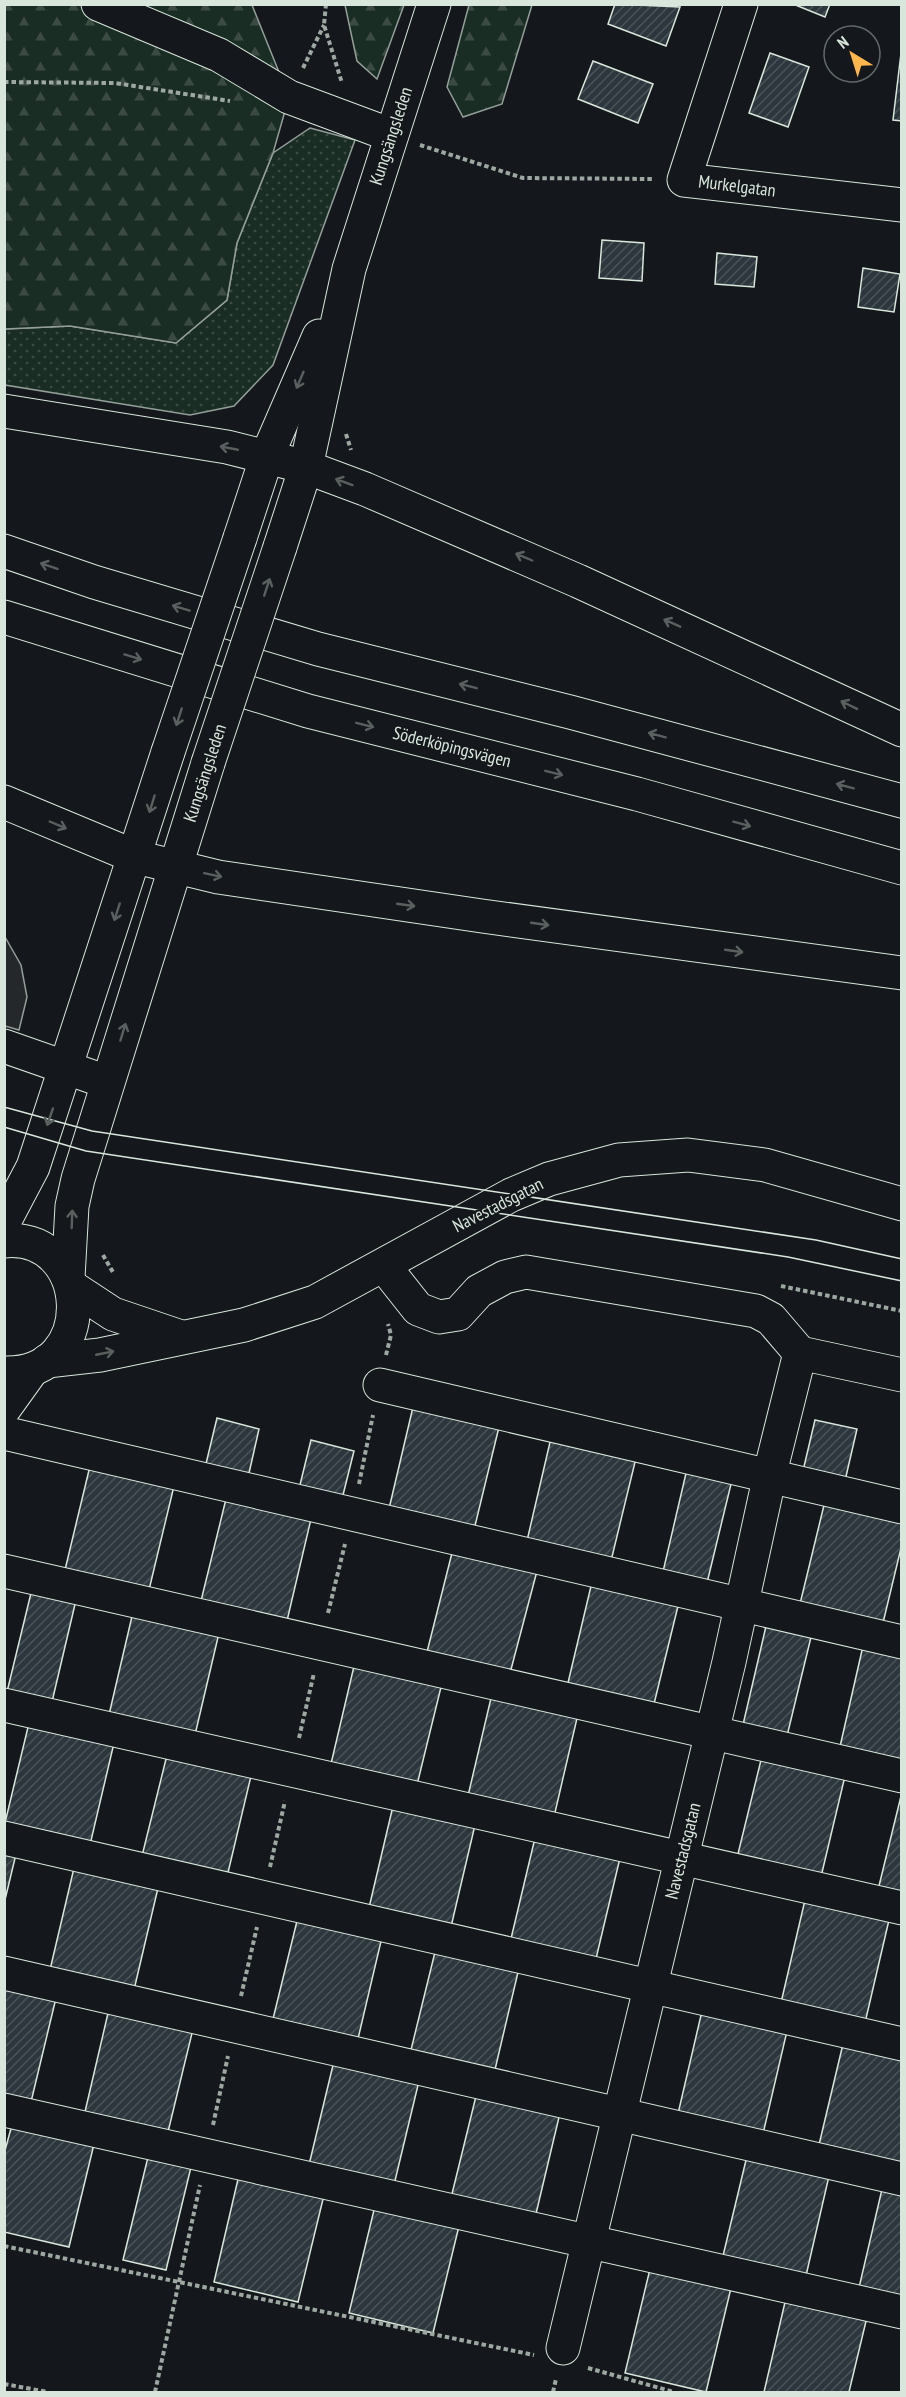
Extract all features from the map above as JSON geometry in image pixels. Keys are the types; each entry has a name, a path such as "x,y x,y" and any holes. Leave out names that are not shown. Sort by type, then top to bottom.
{"main road":[{"path":"98,4 219,55 289,97 391,135"},
{"name":"Kungsängsleden","path":"4,1409 28,1368 60,1349 70,1334 74,1317 70,1282 76,1188 175,866 306,467 349,268 434,4"},
{"name":"Murkelgatan","path":"741,4 684,180 902,205"},
{"name":"Kungsängsleden","path":"4,1222 33,1167 267,456 349,268"},
{"path":"4,411 267,456 306,467 578,580 902,730"},
{"path":"4,551 94,582 318,649 570,712 902,801"},
{"name":"Söderköpingsvägen","path":"4,617 308,711 637,794 902,868"},
{"path":"4,802 136,857 218,877 482,916 902,973"},
{"path":"4,1046 107,1082"},
{"name":"Navestadsgatan","path":"28,1368 244,1325 315,1302 511,1195 549,1179 619,1160 688,1155 765,1165 902,1204"},
{"name":"Navestadsgatan","path":"4,1241 29,1244 47,1253 70,1282 113,1314 181,1337"},
{"path":"384,1266 418,1310 439,1317 458,1314 479,1291 505,1277 526,1272 756,1311 771,1319 800,1353 902,1375"},
{"name":"Navestadsgatan","path":"561,2357 618,2114 712,1734 800,1353"},
{"path":"380,1385 902,1507"},
{"path":"4,1433 902,1642"},
{"path":"4,1571 902,1776"},
{"path":"4,1705 902,1908"},
{"path":"4,1838 902,2044"},
{"path":"4,1973 902,2179"},
{"path":"4,2110 902,2312"}],"path":[{"path":"289,97 324,25 326,4"},
{"path":"324,25 353,121"},
{"path":"4,82 115,83 241,102"},
{"path":"391,135 523,178 684,180"},
{"path":"155,2392 263,1897 352,1515 391,1335 386,1315"},
{"path":"4,2246 561,2357 674,2392"},
{"path":"4,2384 48,2392"}],"green space":[{"path":"5,5 252,5 289,97 273,153 237,243 227,300 176,343 70,326 5,329"},
{"path":"345,5 404,5 377,79 357,61"},
{"path":"469,5 532,5 502,104 463,117 447,87"},
{"path":"310,128 355,140 273,365 234,406 190,415 5,385 5,329 70,326 176,343 227,300 237,243 273,153"}],"shaded area":[{"path":"5,937 21,965 27,997 19,1030 5,1026"}],"building":[{"path":"615,4 680,7 666,46 608,24"},
{"path":"793,4 830,4 825,17"},
{"path":"902,45 902,121 893,120"},
{"path":"770,53 809,67 788,127 749,113"},
{"path":"593,61 653,84 638,123 578,99"},
{"path":"602,240 644,243 642,281 599,278"},
{"path":"717,253 757,257 754,287 715,284"},
{"path":"863,268 900,274 894,312 858,307"},
{"path":"413,1407 499,1427 473,1534 388,1513"},
{"path":"217,1418 259,1429 247,1482 204,1472"},
{"path":"815,1420 857,1429 844,1485 802,1475"},
{"path":"551,1438 636,1458 610,1565 526,1545"},
{"path":"311,1440 354,1451 341,1503 298,1493"},
{"path":"90,1466 174,1486 148,1594 64,1574"},
{"path":"687,1469 732,1480 706,1587 662,1576"},
{"path":"226,1499 311,1519 286,1625 200,1605"},
{"path":"825,1501 902,1519 902,1544 882,1627 799,1608"},
{"path":"453,1549 537,1571 509,1677 426,1656"},
{"path":"592,1582 679,1602 653,1708 567,1687"},
{"path":"32,1589 76,1600 51,1706 6,1696"},
{"path":"133,1612 219,1633 194,1739 108,1719"},
{"path":"767,1622 812,1633 786,1740 742,1729"},
{"path":"863,1646 902,1655 902,1765 839,1751"},
{"path":"355,1662 442,1683 416,1789 330,1768"},
{"path":"492,1694 578,1714 553,1821 467,1800"},
{"path":"29,1723 114,1743 89,1849 4,1827"},
{"path":"167,1755 251,1776 226,1881 141,1860"},
{"path":"762,1756 845,1776 820,1881 736,1862"},
{"path":"902,1792 902,1900 877,1894"},
{"path":"393,1806 475,1825 450,1931 368,1912"},
{"path":"535,1838 620,1858 594,1967 509,1947"},
{"path":"4,1851 16,1854 4,1904"},
{"path":"74,1868 158,1888 133,1994 49,1974"},
{"path":"805,1900 889,1920 864,2027 780,2007"},
{"path":"298,1917 382,1937 357,2043 272,2023"},
{"path":"436,1948 519,1968 493,2078 409,2058"},
{"path":"4,1986 56,1998 30,2106 4,2100"},
{"path":"109,2009 193,2029 167,2136 84,2116"},
{"path":"702,2011 787,2031 762,2138 677,2118"},
{"path":"843,2044 902,2057 902,2169 818,2149"},
{"path":"334,2061 419,2081 393,2189 308,2169"},
{"path":"477,2092 560,2113 534,2222 450,2202"},
{"path":"13,2121 95,2140 69,2247 4,2232 4,2154"},
{"path":"149,2153 192,2163 166,2270 123,2260"},
{"path":"747,2156 829,2176 805,2280 722,2260"},
{"path":"239,2175 324,2195 298,2302 214,2282"},
{"path":"883,2185 902,2190 902,2303 858,2292"},
{"path":"375,2206 459,2226 433,2333 349,2313"},
{"path":"650,2269 731,2288 706,2392 625,2373"},
{"path":"786,2298 867,2317 849,2392 764,2392"}],"tram line":[{"path":"4,1107 92,1131 816,1240 902,1259"},
{"path":"4,1127 86,1151 788,1257 902,1281"}]}
